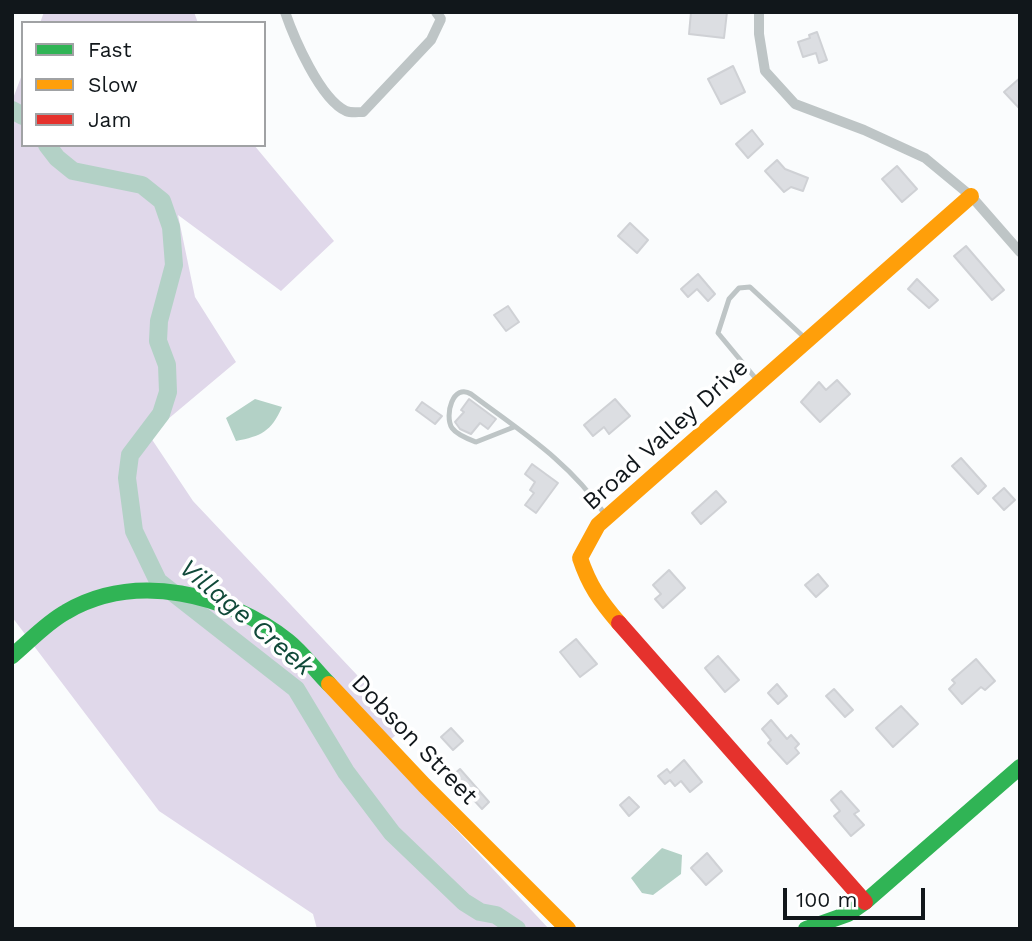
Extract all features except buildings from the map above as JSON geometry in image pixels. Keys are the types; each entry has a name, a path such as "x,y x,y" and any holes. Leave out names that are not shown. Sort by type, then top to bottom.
{"street":[{"path":"285,12 293,36 314,75 333,102 348,112 363,112 431,40 441,19 436,12"},
{"path":"760,12 759,34 765,71 795,104 925,158 971,196 1020,252"},
{"name":"Broad Valley Drive","path":"865,902 602,603 587,580 580,558 606,516 971,196"},
{"name":"Dobson Street","path":"12,656 64,613 93,600 131,593 177,594 215,600 269,627 290,643 424,785 568,929"},
{"path":"806,929 848,914 865,902 1020,767"}],"lane":[{"path":"758,381 718,333 729,299 740,288 750,287 806,339"},
{"path":"514,427 476,442 465,438 452,429 450,409 454,398 459,392 466,391 558,459 575,475 606,516"}],"shaded area":[{"path":"44,12 194,12 197,21 41,21"},
{"path":"21,77 21,147 256,147 334,241 281,291 178,215 195,297 236,362 149,435 193,501 406,727 380,748 549,929 317,929 313,914 159,811 12,617 12,101"},
{"path":"255,399 282,407 274,422 264,432 236,441 226,418"},
{"path":"662,848 682,855 681,874 653,895 642,893 631,878"}],"waterway":[{"name":"Village Creek","path":"12,110 21,115"},
{"name":"Village Creek","path":"49,147 73,171 142,185 162,201 171,227 174,265 159,321 158,341 167,365 168,392 161,414 130,455 127,478 134,531 158,581 296,689 346,772 392,833 464,902 480,912 496,915 517,929"}],"traffic: fast":[{"path":"12,656 66,612 93,600 122,593 151,591 210,600 238,611 288,641 329,684"},
{"path":"806,929 848,914 865,902 1020,767"}],"traffic: slow":[{"path":"619,623 596,592 580,558 598,525 971,196"},
{"path":"329,684 424,785 568,929"}],"traffic: jam":[{"path":"619,623 865,902"}]}
